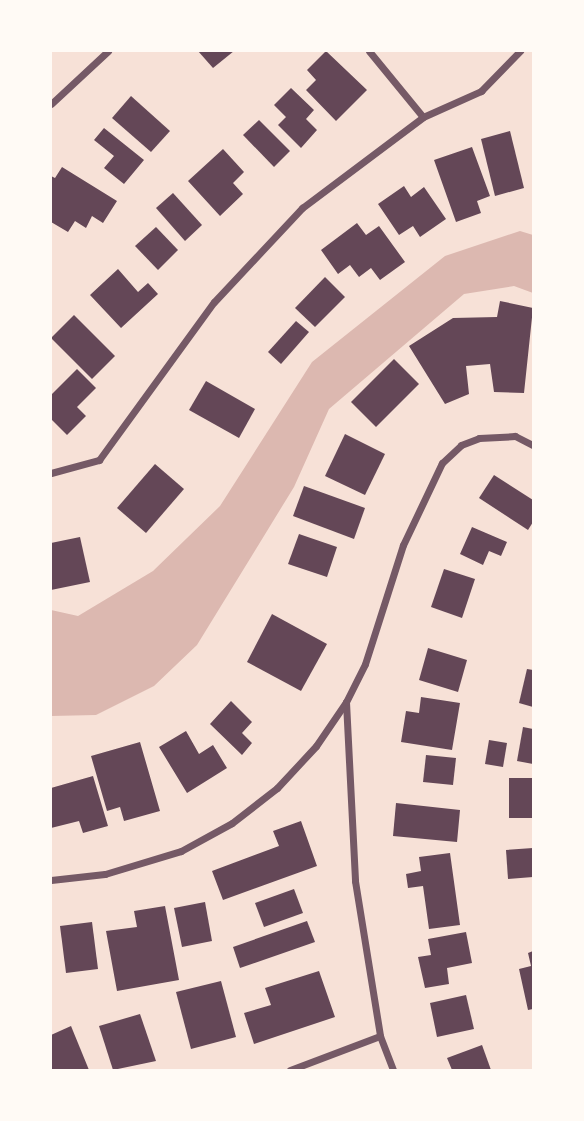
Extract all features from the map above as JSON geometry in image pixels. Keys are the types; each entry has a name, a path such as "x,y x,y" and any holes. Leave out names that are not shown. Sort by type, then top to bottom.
{"street":[{"path":"51,104 108,51"},
{"path":"369,51 423,117"},
{"path":"51,473 99,460 214,302 302,208 423,117 481,91 520,51"},
{"path":"51,880 132,868 208,838 291,775 346,702 365,664 403,545 442,463 461,445 478,438 515,436 533,445"},
{"path":"346,702 355,881 380,1036 393,1070"},
{"path":"290,1070 380,1036"}],"shaded area":[{"path":"520,231 533,235 533,293 514,286 464,294 329,409 294,487 197,645 154,686 96,715 51,716 51,610 78,616 153,571 220,506 312,362 445,256"}],"building":[{"path":"198,51 234,51 213,68"},
{"path":"326,51 367,90 336,121 306,90 316,80 307,70"},
{"path":"291,88 314,110 306,119 317,130 301,148 278,125 286,117 274,105"},
{"path":"131,96 170,131 151,152 112,118"},
{"path":"259,120 290,151 274,167 243,135"},
{"path":"104,128 144,160 124,184 104,168 114,156 94,140"},
{"path":"510,131 524,188 495,196 481,139"},
{"path":"472,147 490,196 477,201 481,213 456,222 434,160"},
{"path":"223,149 244,172 233,183 243,194 220,216 188,181"},
{"path":"62,167 117,201 103,223 92,216 86,228 75,221 68,232 51,222 51,176 55,178"},
{"path":"404,186 411,197 424,187 446,219 420,237 413,226 399,235 378,204"},
{"path":"173,193 202,225 185,241 156,208"},
{"path":"357,223 366,235 379,226 405,262 380,280 371,268 359,277 350,265 338,274 321,250"},
{"path":"156,227 178,250 158,270 135,246"},
{"path":"118,269 138,292 148,283 158,294 121,328 90,295"},
{"path":"325,277 345,297 315,327 295,308"},
{"path":"500,301 533,308 524,393 494,392 490,364 466,366 469,394 445,404 409,346 453,318 497,317"},
{"path":"74,315 115,356 92,379 51,338"},
{"path":"296,321 309,332 281,364 268,352"},
{"path":"394,359 419,384 376,427 351,402"},
{"path":"77,369 96,388 77,407 86,416 67,435 51,419 51,395"},
{"path":"206,381 255,409 239,438 189,410"},
{"path":"345,434 385,454 365,495 325,476"},
{"path":"155,464 184,489 146,533 117,508"},
{"path":"494,475 533,500 533,522 528,530 479,498"},
{"path":"304,486 365,508 354,539 293,516"},
{"path":"472,527 507,542 501,556 489,551 483,565 460,554"},
{"path":"299,534 337,547 327,577 288,564"},
{"path":"80,537 90,582 51,590 51,543"},
{"path":"444,569 475,579 462,618 431,607"},
{"path":"272,614 327,644 301,691 247,662"},
{"path":"428,648 467,660 458,692 419,680"},
{"path":"527,669 533,670 533,707 519,703"},
{"path":"421,697 460,703 452,750 401,742 406,711 419,713"},
{"path":"231,701 252,722 242,733 252,743 242,755 210,724"},
{"path":"523,727 533,729 533,764 517,761"},
{"path":"186,731 199,754 213,745 227,768 187,793 159,747"},
{"path":"489,740 507,743 503,767 485,764"},
{"path":"140,742 160,811 124,821 120,807 107,811 91,756"},
{"path":"426,755 456,758 453,785 423,782"},
{"path":"93,776 108,826 83,833 79,821 51,828 51,788"},
{"path":"509,778 533,778 533,818 509,818"},
{"path":"396,803 460,810 457,842 393,836"},
{"path":"301,821 317,866 223,900 212,871 279,846 273,831"},
{"path":"533,848 533,877 508,879 506,850"},
{"path":"450,853 460,925 429,929 423,886 408,888 406,874 421,871 419,857"},
{"path":"294,889 303,913 264,927 255,903"},
{"path":"205,902 212,941 182,947 174,908"},
{"path":"165,906 179,980 117,991 106,931 137,927 134,911"},
{"path":"307,921 315,942 240,968 233,947"},
{"path":"92,922 98,969 66,973 60,926"},
{"path":"466,932 472,963 447,968 449,984 425,988 418,957 431,955 428,939"},
{"path":"533,951 533,1009 528,1010 519,969 531,966 528,953"},
{"path":"319,971 335,1017 254,1044 244,1013 271,1005 265,988"},
{"path":"221,981 236,1037 191,1049 176,992"},
{"path":"466,995 474,1029 437,1037 430,1003"},
{"path":"140,1014 156,1061 113,1070 99,1026"},
{"path":"71,1026 89,1070 51,1070 51,1035"},
{"path":"482,1045 491,1070 452,1070 447,1058"}]}
